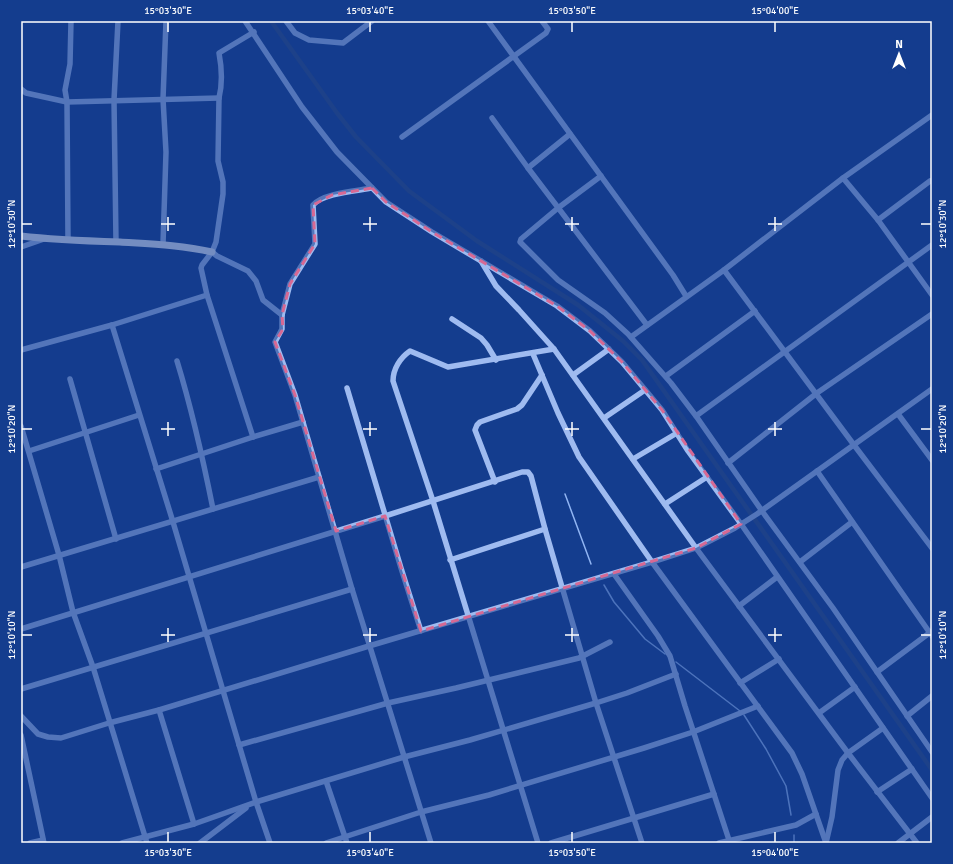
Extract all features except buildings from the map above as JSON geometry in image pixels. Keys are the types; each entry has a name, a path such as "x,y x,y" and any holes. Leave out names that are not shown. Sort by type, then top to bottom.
{"main road":[{"path":"21,236 46,239 163,244 198,248 212,252"}],"street":[{"path":"68,240 67,102 65,90 70,64 71,21"},
{"path":"116,242 114,100 118,21"},
{"path":"163,244 166,152 163,99 166,21"},
{"path":"246,21 302,107 338,152 386,202 425,228 557,306 590,331 622,362 662,410 676,433 707,476 744,523 777,578 932,798"},
{"path":"286,21 295,33 309,40 343,43 372,21"},
{"path":"488,21 673,275 686,296"},
{"path":"402,137 546,33 548,29 542,21"},
{"path":"253,437 207,295 201,268 212,252 217,236 223,188 218,161 219,98 222,89 223,72 219,53 254,32"},
{"path":"21,89 26,93 67,102 219,98"},
{"path":"631,337 724,270 843,178 932,115"},
{"path":"492,118 647,326"},
{"path":"528,168 570,134"},
{"path":"601,176 558,208 521,239 520,242 558,280 605,313 631,337 666,376 696,416 760,513 800,562 932,752"},
{"path":"843,178 878,220 932,295"},
{"path":"878,220 930,181"},
{"path":"372,188 332,195 320,199 313,205 315,244 290,284 282,315 282,330 275,342 295,395 369,646 431,843"},
{"path":"21,247 46,239"},
{"path":"696,416 932,245"},
{"path":"212,252 217,256 248,271 256,281 263,300 282,315"},
{"path":"481,261 496,286 554,350 573,375 696,548 877,792 917,843"},
{"path":"724,270 932,548"},
{"path":"21,350 112,325 207,295"},
{"path":"666,376 755,311"},
{"path":"728,463 817,393 932,314"},
{"path":"452,319 481,338 496,360"},
{"path":"112,325 173,522 222,691 270,843"},
{"path":"573,375 609,349"},
{"path":"538,843 433,501 393,381 393,374 405,354 410,351 448,366 496,360 554,350"},
{"path":"533,354 558,413 579,457 652,562 792,753 802,774 826,843"},
{"path":"177,361 189,400 202,453 213,509"},
{"path":"494,482 475,430 477,425 480,422 517,409 522,405 542,374"},
{"path":"70,378 116,539"},
{"path":"347,388 421,631"},
{"path":"21,716 38,734 61,738 614,574 696,548 760,513 932,389"},
{"path":"604,418 645,390"},
{"path":"898,414 932,460"},
{"path":"29,451 139,415"},
{"path":"156,469 202,453 303,422"},
{"path":"21,426 74,612 93,667 147,843"},
{"path":"633,459 676,433"},
{"path":"817,471 931,633 877,672"},
{"path":"21,629 522,472 528,472 531,476 596,703 642,843"},
{"path":"665,504 707,476"},
{"path":"21,567 319,477"},
{"path":"800,562 852,522"},
{"path":"450,560 545,529"},
{"path":"614,574 658,636 670,656 693,732 730,841"},
{"path":"739,606 777,578"},
{"path":"21,689 352,589"},
{"path":"239,745 388,703 583,657 610,642"},
{"path":"740,683 779,659"},
{"path":"122,843 194,824 256,802 404,757 596,703 676,674"},
{"path":"819,714 855,687"},
{"path":"907,716 932,696"},
{"path":"326,843 346,840 421,812 520,786 693,732 758,706"},
{"path":"159,710 194,824"},
{"path":"826,843 832,817 838,770 842,760 848,753 883,728"},
{"path":"21,735 43,842 30,843"},
{"path":"877,792 912,769"},
{"path":"326,781 346,840"},
{"path":"551,843 714,794"},
{"path":"200,843 241,811 256,802"},
{"path":"719,843 796,825 816,814"},
{"path":"898,843 932,817"}],"highlighted area":[{"path":"372,188 386,202 432,232 557,306 590,331 622,362 662,410 741,524 696,548 421,631 385,516 336,531 295,395 275,342 283,329 282,315 290,284 315,244 313,205 332,195"}],"waterway":[{"path":"271,21 356,137 409,191 477,241 578,305 623,341 642,360 932,770"},
{"path":"565,494 591,564"},
{"path":"604,585 614,602 645,639 665,654"},
{"path":"676,662 740,711"},
{"path":"744,715 766,749 786,786 791,815"},
{"path":"794,835 794,843"}]}
